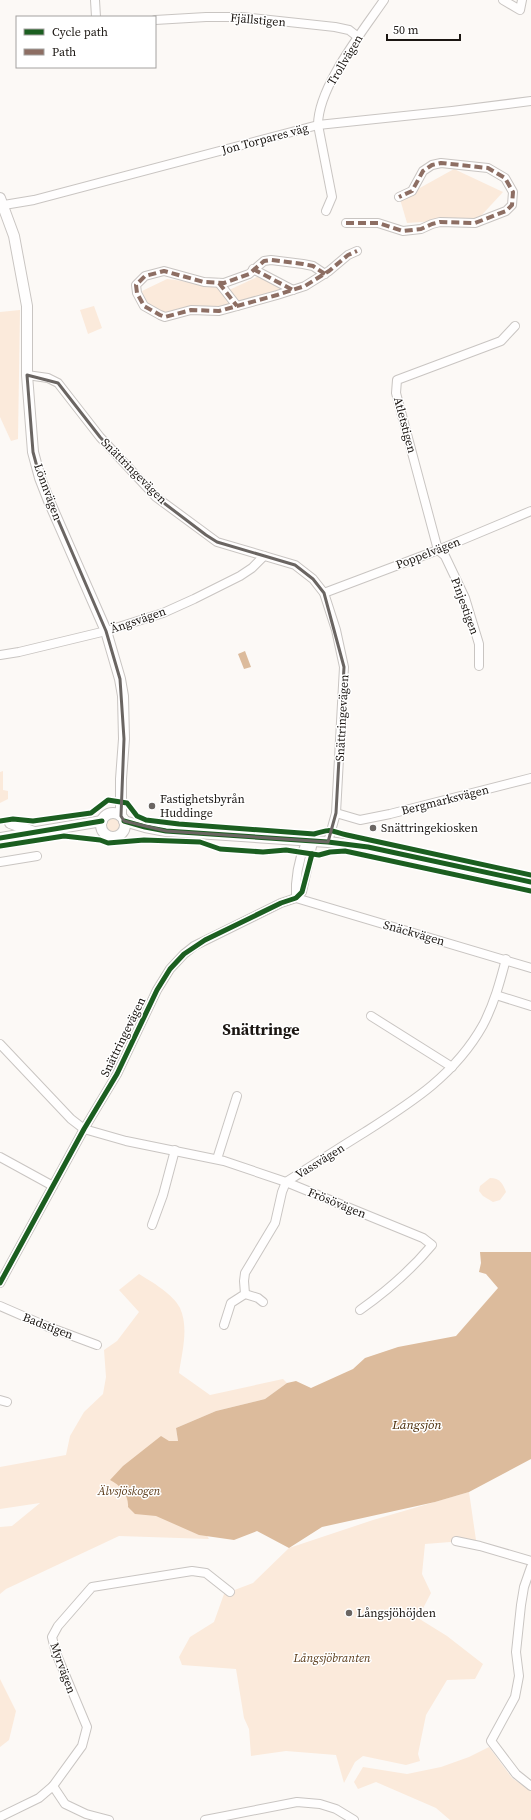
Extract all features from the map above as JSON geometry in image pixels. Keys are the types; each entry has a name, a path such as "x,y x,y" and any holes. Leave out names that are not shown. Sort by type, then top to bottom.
{"street":[{"path":"96,0 96,16"},
{"name":"Trollvägen","path":"318,125 318,115 333,77 358,37 384,0"},
{"path":"503,0 520,10 522,0"},
{"name":"Fjällstigen","path":"156,20 206,17 242,17 335,27 349,30 358,37"},
{"name":"Jon Torpares väg","path":"2,202 34,200 318,125 452,111 531,100"},
{"path":"318,125 332,197 326,211"},
{"path":"346,223 378,223 403,231 421,229 440,222 475,223 506,210 512,205 514,200 510,184 499,173 488,168 441,163 432,165 423,171 412,191 399,197"},
{"name":"Lönnvägen","path":"2,202 14,236 27,306 27,375 33,452 40,478 106,631 117,663 124,696 124,739 120,820"},
{"path":"325,274 313,266 271,260 264,261 249,274 237,279 219,283 204,282 164,271 145,276 136,285 140,301 144,306 160,316 191,310 219,311 305,286 325,274 348,255 358,251"},
{"path":"253,270 293,290"},
{"path":"219,283 237,306"},
{"name":"Atletstigen","path":"438,550 396,393 397,380 501,341 515,326"},
{"name":"Snättringevägen","path":"27,375 48,378 58,383 100,438 156,497 217,542 295,565 313,579 324,594 336,630 344,668 336,813 328,842"},
{"name":"Poppelvägen","path":"324,594 438,550 531,511"},
{"name":"Pinjestigen","path":"438,550 445,556 465,598 479,644 479,666"},
{"name":"Ängsvägen","path":"0,655 19,652 106,631 163,613 194,600 246,572 264,556"},
{"name":"Bergmarksvägen","path":"336,813 360,820 390,814 531,778"},
{"path":"120,820 119,835 110,837 105,834 102,824 105,816 166,831 310,842 328,842 368,847 531,882"},
{"path":"10,823 34,832"},
{"path":"0,838 34,832 102,824"},
{"path":"296,898 302,892 310,842"},
{"path":"0,862 37,856"},
{"name":"Snättringevägen","path":"0,1283 84,1130 117,1074 157,990 175,962 205,940 281,902 296,898"},
{"name":"Snäckvägen","path":"296,898 506,959 531,968"},
{"name":"Vassvägen","path":"245,1294 245,1273 275,1224 282,1192 286,1182 409,1103 432,1087 452,1067 483,1024 496,995 506,959"},
{"path":"496,995 531,1006"},
{"path":"371,1016 452,1067"},
{"name":"Frösövägen","path":"0,1044 71,1119 84,1130 217,1159 286,1182 423,1238 432,1245 404,1275 380,1296 360,1310"},
{"path":"217,1159 238,1096"},
{"path":"152,1225 163,1195 174,1150"},
{"path":"0,1157 53,1186"},
{"path":"224,1325 231,1303 245,1294 258,1298 264,1302"},
{"name":"Badstigen","path":"0,1306 46,1326 97,1345"},
{"path":"456,1541 480,1546 531,1561"},
{"path":"531,1568 524,1587 521,1605 516,1652 519,1676 515,1697 491,1741 516,1774 531,1786"},
{"name":"Myrvägen","path":"0,1817 39,1798 53,1786 82,1746 87,1727 56,1653 52,1638 58,1626 92,1587 192,1571 206,1573 230,1592"},
{"path":"53,1786 66,1804 86,1814 108,1820"},
{"path":"205,1820 298,1802 320,1804 336,1809 354,1820"}],"highlighted area":[{"path":"27,375 58,383 100,437 156,497 206,535 217,542 295,565 313,579 324,593 344,667 336,813 328,842 166,831 124,821 121,816 124,739 120,679 106,631 40,478 33,452"}],"green space":[{"path":"454,169 503,192 479,218 407,223 400,199"},
{"path":"259,276 284,289 240,303 229,290"},
{"path":"167,279 220,287 232,304 173,314 159,313 144,302 142,291"},
{"path":"94,306 102,328 88,334 80,310"},
{"path":"20,310 18,439 11,441 0,417 0,312"},
{"path":"3,771 3,790 8,791 8,799 0,803 0,772"},
{"path":"113,816 119,819 122,825 119,831 113,834 107,831 104,825 107,819"},
{"path":"490,1178 501,1182 506,1192 500,1200 493,1202 483,1196 479,1191 480,1186"},
{"name":"Älvsjöskogen","path":"139,1274 167,1293 180,1308 183,1316 184,1332 179,1373 210,1395 283,1379 287,1383 265,1399 216,1411 176,1428 178,1441 169,1441 175,1482 209,1539 119,1536 6,1589 0,1594 0,1527 12,1526 40,1503 0,1509 0,1467 66,1455 70,1436 84,1412 103,1394 106,1377 104,1350 117,1341 139,1312 119,1290"},
{"name":"Långsjöbranten","path":"469,1492 476,1540 425,1544 422,1574 431,1593 418,1618 447,1636 483,1664 475,1679 447,1680 426,1715 418,1754 420,1761 406,1765 363,1756 355,1762 344,1783 336,1755 286,1751 251,1756 249,1729 244,1718 236,1669 182,1665 179,1657 190,1637 214,1622 224,1594 253,1583 289,1548 373,1520"},
{"path":"0,1679 16,1711 9,1740 0,1747"},
{"path":"489,1747 512,1778 531,1791 531,1820 450,1820 436,1808 376,1782 358,1789 354,1782 363,1767 407,1774 441,1767 469,1757"}],"water":[{"path":"245,651 251,667 244,669 238,654"},
{"name":"Långsjön","path":"480,1252 531,1252 531,1459 469,1492 435,1502 322,1527 289,1548 257,1531 234,1540 199,1535 156,1516 135,1514 128,1507 127,1498 123,1491 110,1480 123,1466 161,1436 169,1441 178,1441 176,1428 216,1411 265,1399 287,1383 296,1381 311,1388 353,1369 365,1358 398,1347 456,1336 498,1288 486,1274 479,1272 481,1263"}],"marked path":[{"path":"346,223 378,223 403,231 421,229 440,222 475,223 506,211 512,205 513,192 505,178 488,168 441,163 432,165 423,171 412,191 399,197"},
{"path":"325,274 313,266 271,260 264,261 249,274 224,283 204,282 164,271 145,276 136,285 137,293 144,306 165,317 191,310 219,311 305,286 329,271 348,255 357,251"},
{"path":"253,269 293,290"},
{"path":"219,283 237,306"}],"cycle path":[{"path":"0,821 13,819 33,821 91,813 108,800 127,803 137,816 146,820 179,824 314,834 331,831 531,875"},
{"path":"0,838 102,821"},
{"path":"124,821 166,831 328,842 368,847 531,882"},
{"path":"0,846 64,836 100,840 108,843 144,840 200,842 220,849 263,852 286,850 319,855 330,852 345,851 531,891"},
{"path":"0,1283 84,1129 117,1074 157,990 170,969 184,954 205,940 281,903 296,898 302,892 312,854"}],"place":[{"name":"Fastighetsbyrån Huddinge","path":"152,806"},
{"name":"Snättringekiosken","path":"373,828"},
{"name":"Långsjöhöjden","path":"349,1613"}],"district":[{"name":"Snättringe","path":"261,1029"}]}
